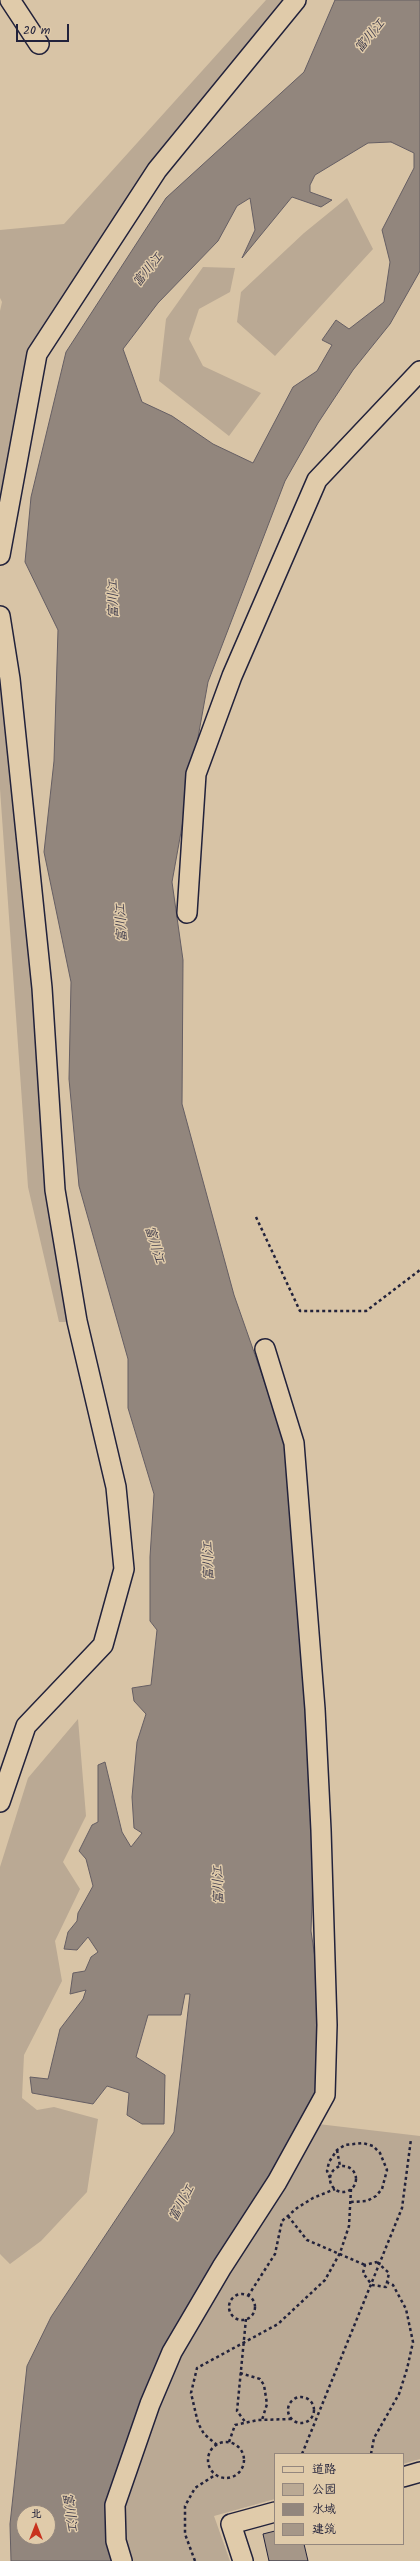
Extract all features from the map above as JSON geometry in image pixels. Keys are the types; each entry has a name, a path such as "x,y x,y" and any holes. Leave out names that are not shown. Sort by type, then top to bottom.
{"street":[{"path":"10,0 38,44"},
{"path":"0,555 37,354 157,170 296,0"},
{"path":"187,913 196,774 232,676 317,480 420,370"},
{"path":"0,616 10,679 42,988 55,1190 77,1321 116,1487 124,1569 103,1645 26,1726 0,1802"},
{"path":"122,2561 116,2542 115,2505 150,2404 172,2352 222,2267 277,2182 325,2095 327,2025 321,1830 315,1709 296,1467 294,1443 265,1349"},
{"path":"404,2477 420,2472"},
{"path":"243,2561 231,2524 274,2512"}],"path":[{"path":"256,1217 300,1311 366,1311 420,1270"},
{"path":"302,2453 381,2264 402,2208 411,2139"},
{"path":"335,2189 330,2178 328,2166 337,2150 349,2143 364,2143 373,2146 385,2161 386,2180 382,2189 376,2196 367,2201 351,2202"},
{"path":"337,2150 340,2166"},
{"path":"217,2445 204,2434 198,2423 191,2393 197,2368 244,2344 278,2324 325,2280 340,2253 349,2226 351,2189 355,2182 355,2174 349,2168 340,2166 333,2171 330,2178"},
{"path":"248,2296 275,2254 282,2221 313,2198 335,2189 343,2192 351,2189"},
{"path":"288,2216 307,2240 365,2265 377,2262 381,2264 389,2273 386,2287 372,2285 363,2273 365,2265"},
{"path":"371,2453 374,2438 399,2394 408,2369 413,2342 406,2310 393,2285 388,2283"},
{"path":"246,2319 234,2318 229,2307 236,2296 248,2296 254,2303 254,2311 246,2319 236,2411 246,2423"},
{"path":"240,2373 260,2379 264,2385 267,2404 262,2420"},
{"path":"299,2398 311,2401 314,2414 305,2422 297,2422 289,2414 289,2406 299,2398"},
{"path":"314,2414 318,2416"},
{"path":"229,2442 235,2425 262,2420 293,2419"},
{"path":"195,2561 185,2534 185,2506 195,2488 215,2475 230,2478 242,2469 243,2453 240,2448 229,2442 217,2445 212,2449 208,2461 215,2475"}],"green space":[{"path":"266,0 285,0 96,246 29,349 0,507 0,311 2,302 0,298 0,230 64,224"},
{"path":"347,198 373,249 275,356 237,322 241,292 304,233"},
{"path":"203,267 235,268 230,292 199,309 189,339 203,366 261,393 229,436 159,381 166,319"},
{"path":"0,642 71,1322 59,1322 28,1187 0,789"},
{"path":"78,1719 86,1816 63,1862 80,1889 55,1941 62,1981 24,2055 22,2098 37,2110 54,2107 98,2119 87,2192 41,2241 10,2264 0,2254 0,1867 28,1778"},
{"path":"318,2124 420,2136 420,2459 404,2464 404,2453 274,2453 274,2499 214,2516 230,2561 128,2561 120,2524 128,2482 162,2375"}],"water":[{"name":"富川江","path":"335,0 420,0 420,271 390,324 353,370 318,423 285,481 208,682 172,882 183,960 182,1104 234,1295 288,1449 315,1822 311,1931 319,1985 320,2088 223,2260 147,2387 118,2478 113,2561 11,2561 10,2524 27,2366 51,2317 174,2132 190,1994 185,1994 181,2015 148,2015 136,2057 165,2075 164,2124 142,2124 127,2115 129,2093 107,2086 93,2104 32,2093 30,2077 48,2079 60,2029 83,1999 86,1990 70,1994 73,1973 85,1971 91,1957 98,1952 88,1937 77,1950 64,1949 68,1932 77,1921 78,1913 93,1886 86,1859 79,1851 92,1825 98,1822 98,1765 105,1762 122,1832 131,1847 142,1833 134,1828 132,1797 137,1742 146,1714 134,1701 132,1688 151,1685 157,1630 150,1621 150,1557 154,1494 128,1408 128,1359 79,1186 69,1079 71,982 44,852 54,761 58,630 25,562 31,497 66,352 166,198 304,72","holes":["391,142 414,153 414,168 382,230 390,262 384,302 349,329 336,320 322,340 332,345 317,371 293,387 253,463 213,444 172,416 142,402 123,349 158,303 218,241 237,206 250,198 255,230 242,258 292,197 321,207 332,200 310,192 310,185 315,175 368,143"]}],"building":[{"path":"274,2531 274,2545 304,2545 308,2561 269,2561 263,2534"}]}
